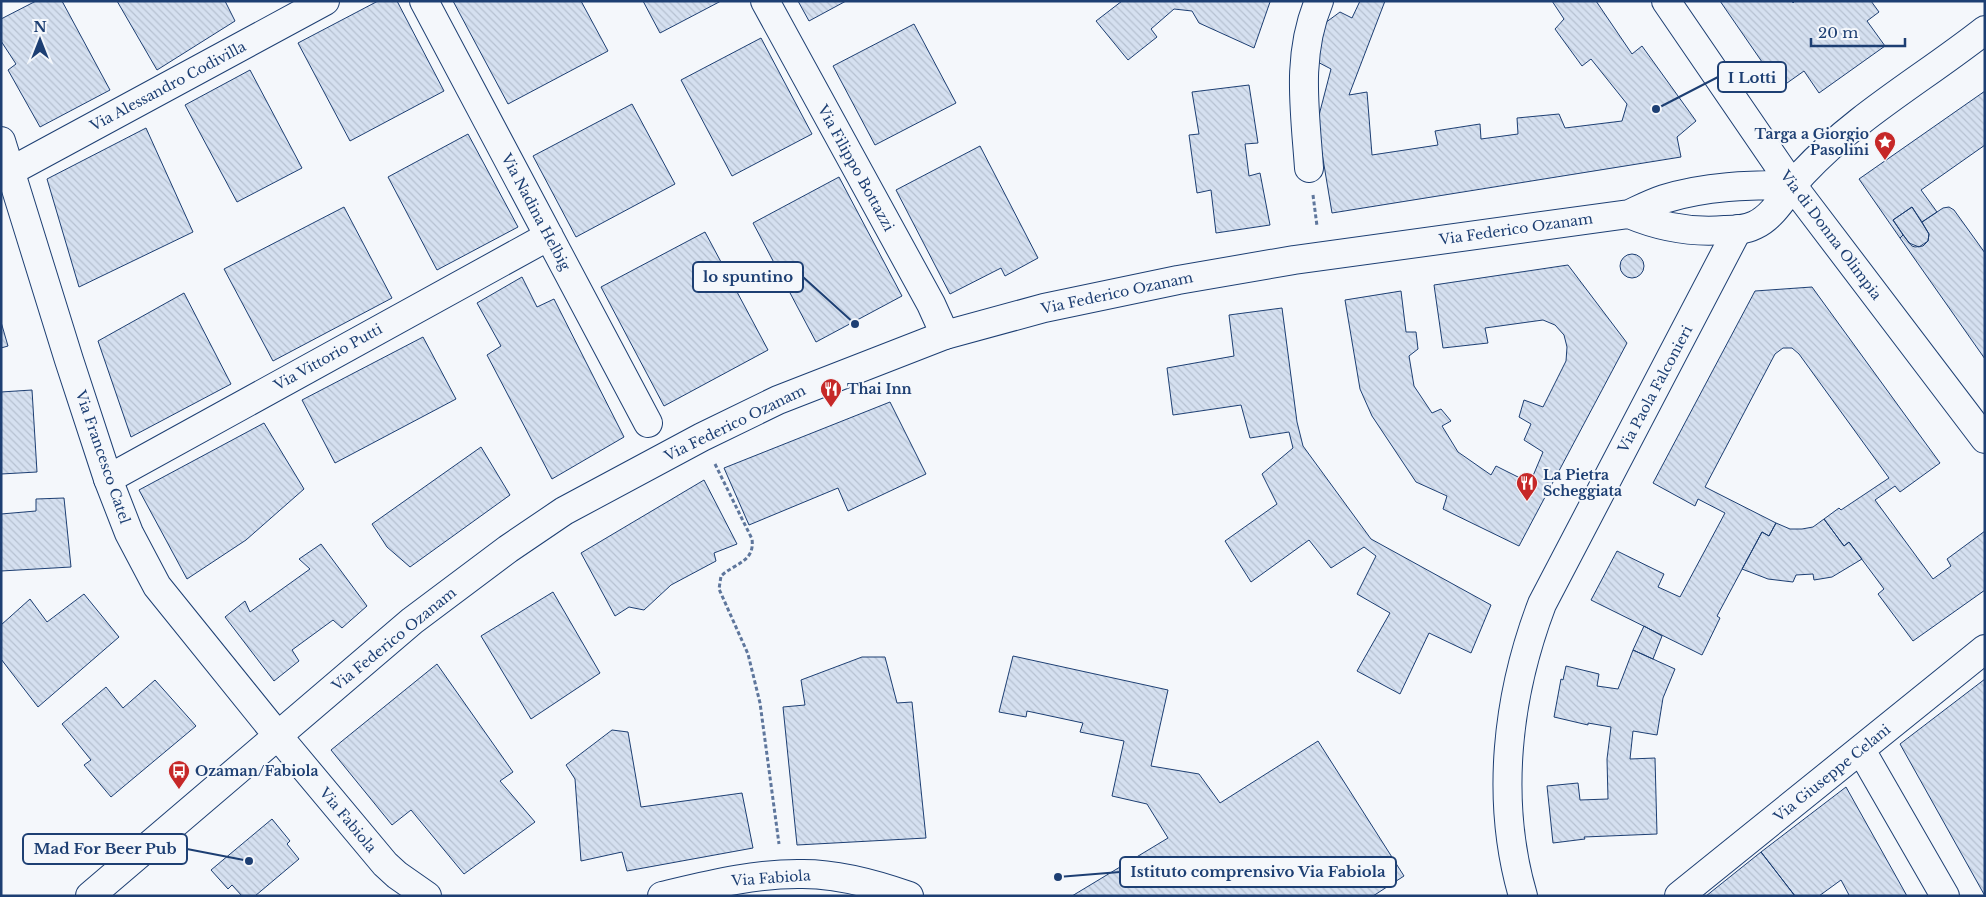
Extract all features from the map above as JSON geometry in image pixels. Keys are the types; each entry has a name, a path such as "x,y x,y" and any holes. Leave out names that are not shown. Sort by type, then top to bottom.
{"street":[{"name":"Via Alessandro Codivilla","path":"11,171 325,1"},
{"name":"Via Nadina Helbig","path":"424,1 648,423"},
{"name":"Via Filippo Bottazzi","path":"765,1 931,304 945,335"},
{"path":"1309,168 1304,62 1308,33 1319,1"},
{"name":"Via di Donna Olimpia","path":"1666,1 1792,185 1985,439"},
{"path":"1628,214 1649,223 1679,230 1707,232 1748,228 1764,220 1813,162 1852,126 1985,30"},
{"name":"Via Francesco Catel","path":"1,141 108,479 129,533 151,576 278,736"},
{"name":"Via Federico Ozanam","path":"90,896 412,621 529,534 564,511 702,437 801,390 945,335 1025,312 1178,280 1321,256 1628,214 1662,200 1702,190 1742,185 1792,185"},
{"name":"Via Paola Falconieri","path":"1523,896 1513,851 1508,783 1512,717 1528,642 1542,604 1738,229"},
{"name":"Via Vittorio Putti","path":"108,479 549,236"},
{"name":"Via Giuseppe Celani","path":"1679,896 1985,649"},
{"name":"Via Fabiola","path":"278,736 386,864 397,875 427,896"},
{"path":"1861,750 1944,896"},
{"name":"Via Fabiola","path":"662,896 739,879 804,874 845,879 883,887 909,896"}],"path":[{"path":"1309,168 1321,256"},
{"path":"702,437 752,538 753,548 750,555 721,576 719,589 748,654 760,703 783,875"}],"building":[{"path":"36,1 62,1 110,90 40,127 8,70 16,64 1,41 1,19"},
{"path":"117,1 225,1 235,21 157,70"},
{"path":"378,1 397,1 444,91 350,141 298,43"},
{"path":"453,1 581,1 608,51 508,104"},
{"path":"643,1 721,1 660,33"},
{"path":"798,1 846,1 809,21"},
{"path":"1122,1 1270,2 1254,48 1199,23 1192,11 1174,9 1151,29 1157,37 1128,60 1096,21"},
{"path":"1360,1 1385,1 1349,95 1367,92 1372,155 1438,145 1435,131 1480,124 1481,139 1518,134 1517,118 1559,114 1565,128 1622,121 1627,104 1591,59 1582,66 1555,29 1564,19 1552,1 1596,1 1632,54 1642,46 1696,121 1677,137 1681,157 1332,213 1317,123 1331,69 1310,58 1325,23 1340,12 1352,18"},
{"path":"1720,1 1792,1 1793,3 1795,1 1871,1 1879,12 1867,21 1885,46 1819,93 1804,71 1780,88"},
{"path":"914,24 956,103 875,145 833,66"},
{"path":"761,38 812,134 732,176 681,80"},
{"path":"250,70 302,168 237,202 185,105"},
{"path":"1249,85 1258,143 1245,144 1249,176 1260,173 1270,225 1216,233 1211,190 1197,193 1189,135 1199,134 1192,92"},
{"path":"1985,91 1985,145 1921,190 1937,212 1922,222 1912,207 1893,220 1903,235 1900,238 1859,179"},
{"path":"632,104 675,184 576,237 533,156"},
{"path":"146,128 193,232 79,287 47,179"},
{"path":"468,134 518,227 437,270 388,177"},
{"path":"980,146 1038,258 1005,276 1001,268 950,294 896,190"},
{"path":"839,177 902,296 816,342 753,223"},
{"path":"344,207 392,298 273,361 224,269"},
{"path":"1912,207 1929,234 1928,241 1919,247 1909,243 1893,220"},
{"path":"1949,207 1954,210 1985,253 1985,359 1900,238 1903,235 1912,246 1923,246 1928,241 1929,234 1922,222 1943,208"},
{"path":"705,232 768,350 664,406 601,287"},
{"path":"1632,254 1637,255 1643,261 1643,271 1637,277 1632,278 1627,277 1621,271 1620,266 1621,261 1627,255"},
{"path":"1568,265 1627,343 1519,546 1443,509 1447,496 1416,482 1372,416 1360,389 1345,300 1401,291 1406,332 1416,332 1418,349 1409,356 1414,386 1432,413 1441,409 1451,421 1442,426 1458,452 1491,475 1496,466 1530,483 1543,452 1524,440 1531,424 1519,417 1524,400 1543,407 1566,361 1567,347 1564,335 1555,325 1543,320 1485,328 1488,343 1443,348 1434,285"},
{"path":"522,277 537,307 554,299 624,437 552,479 487,355 501,346 477,303"},
{"path":"1812,287 1940,463 1900,492 1895,486 1875,500 1933,579 1951,566 1947,559 1985,531 1985,590 1913,641 1878,594 1884,589 1849,542 1844,546 1824,519 1889,478 1799,354 1792,348 1783,348 1775,354 1705,487 1776,523 1769,536 1762,532 1717,616 1720,618 1702,655 1591,600 1617,551 1664,574 1658,587 1680,597 1725,513 1698,499 1695,506 1653,483 1755,291"},
{"path":"184,293 231,384 131,437 98,341"},
{"path":"1282,308 1297,422 1303,446 1371,539 1491,605 1471,653 1429,633 1400,694 1357,671 1390,613 1357,594 1376,556 1364,547 1331,568 1309,540 1251,582 1225,541 1277,504 1262,474 1293,448 1289,432 1250,438 1241,405 1173,415 1167,368 1234,356 1229,315"},
{"path":"1,322 8,346 1,348"},
{"path":"423,337 456,399 335,463 302,400"},
{"path":"32,390 37,472 1,474 1,392"},
{"path":"890,402 926,474 848,511 838,488 749,525 724,468"},
{"path":"264,423 304,489 246,540 187,579 139,490"},
{"path":"481,447 510,495 410,567 387,547 372,524"},
{"path":"704,480 737,544 714,553 716,561 671,585 644,610 629,607 615,616 581,553"},
{"path":"64,498 71,567 1,571 1,514 36,511 36,499"},
{"path":"1824,519 1844,546 1849,542 1862,559 1832,577 1814,580 1813,574 1796,575 1793,582 1768,579 1742,569 1762,532 1769,536 1776,523 1790,529 1802,529 1813,527"},
{"path":"321,544 367,606 342,628 333,620 292,650 299,661 274,681 225,617 245,601 250,612 310,569 299,559"},
{"path":"553,592 600,673 531,719 481,636"},
{"path":"84,594 119,637 38,707 1,659 1,625 30,599 47,622"},
{"path":"1644,626 1662,636 1653,659 1633,650"},
{"path":"1633,650 1675,669 1663,698 1657,735 1633,731 1630,759 1655,758 1657,834 1584,837 1585,839 1553,843 1547,786 1578,783 1580,800 1608,799 1607,759 1611,727 1588,723 1588,725 1554,717 1561,679 1563,680 1566,666 1599,674 1597,686 1618,689"},
{"path":"1013,656 1168,690 1151,766 1199,774 1220,803 1318,741 1404,876 1373,896 1072,896 1168,838 1147,804 1112,796 1124,741 1080,732 1083,723 1027,711 1026,717 999,712"},
{"path":"862,657 885,657 897,703 912,702 926,838 797,845 783,707 805,705 801,680"},
{"path":"437,664 513,772 500,781 535,822 464,874 411,810 392,825 331,750"},
{"path":"1985,679 1985,896 1900,744"},
{"path":"155,680 196,726 111,797 84,765 91,760 62,724 106,687 123,708"},
{"path":"612,730 628,732 641,807 742,793 753,848 627,871 622,852 581,861 575,779 566,765"},
{"path":"1846,787 1907,896 1847,896 1849,895 1841,880 1819,896 1795,896 1761,852"},
{"path":"272,819 290,841 287,844 299,859 255,896 242,896 232,885 228,889 211,870"},
{"path":"1761,852 1795,896 1706,896"}],"place":[{"name":"I Lotti","path":"1656,109"},
{"name":"Targa a Giorgio Pasolini","path":"1885,161"},
{"name":"lo spuntino","path":"855,324"},
{"name":"Thai Inn","path":"831,408"},
{"name":"La Pietra Scheggiata","path":"1527,502"},
{"name":"Ozaman/Fabiola","path":"179,790"},
{"name":"Mad For Beer Pub","path":"249,861"},
{"name":"Istituto comprensivo Via Fabiola","path":"1058,877"}]}
